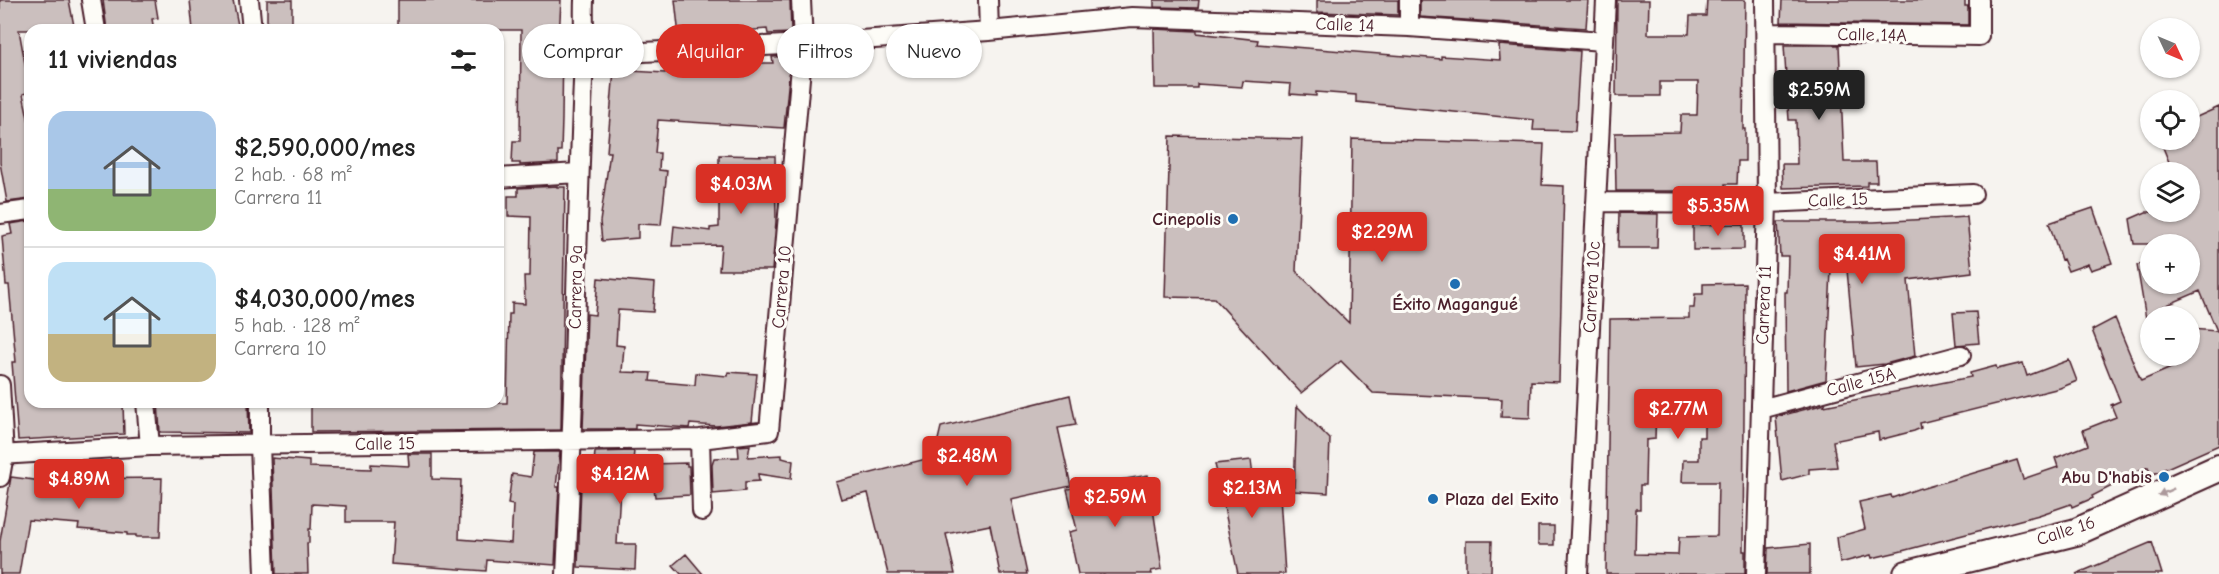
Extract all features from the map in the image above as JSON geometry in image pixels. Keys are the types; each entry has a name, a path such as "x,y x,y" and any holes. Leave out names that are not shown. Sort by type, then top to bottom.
{"main road":[{"name":"Calle 16","path":"1907,574 2076,532 2219,468"}],"street":[{"path":"91,0 95,24"},
{"path":"249,0 251,24"},
{"name":"Carrera 9a","path":"584,0 584,24"},
{"name":"Carrera 10","path":"801,0 802,24"},
{"path":"988,0 990,31"},
{"path":"1409,0 1409,27"},
{"name":"Carrera 10c","path":"1578,574 1605,0"},
{"name":"Carrera 11","path":"1756,574 1767,203 1765,0"},
{"name":"Calle 14A","path":"1766,33 1979,36 1979,0"},
{"name":"Calle 14","path":"874,39 990,31 1132,9 1603,41"},
{"name":"Calle 14","path":"644,53 777,45"},
{"name":"Carrera 9a","path":"566,574 573,442 578,173 583,78"},
{"name":"Carrera 10","path":"769,431 800,78"},
{"path":"504,178 578,173"},
{"name":"Calle 15","path":"1596,202 1767,203 1973,194"},
{"path":"0,214 24,211"},
{"name":"Calle 15A","path":"1761,409 1961,355"},
{"path":"0,385 2,455 0,477"},
{"path":"147,408 150,446"},
{"path":"260,408 265,574"},
{"name":"Calle 15","path":"2,455 150,446 700,439 769,431"},
{"path":"700,439 702,510"}],"building":[{"path":"0,0 69,0 74,24 24,24 24,30 19,30 24,58 24,200 7,202 0,163"},
{"path":"103,0 155,0 158,18 152,19 153,24 106,24"},
{"path":"190,0 233,0 238,24 192,24"},
{"path":"267,0 292,0 292,24 267,24"},
{"path":"398,0 561,0 560,24 522,24 522,78 563,78 561,151 558,151 558,163 520,165 520,163 512,163 513,141 520,141 521,30 504,30 504,24 398,24"},
{"path":"675,0 790,0 791,24 777,24 777,34 768,34 765,24 678,24"},
{"path":"1154,0 1199,0 1198,8 1154,7"},
{"path":"1317,0 1398,0 1398,15 1317,12"},
{"path":"1420,0 1588,0 1586,28 1420,17"},
{"path":"1617,0 1649,0 1648,34 1689,34 1690,16 1706,16 1707,0 1745,0 1743,129 1745,129 1745,161 1738,161 1737,184 1725,184 1725,191 1616,191 1615,133 1680,132 1681,115 1697,115 1698,82 1660,82 1660,96 1616,96"},
{"path":"1782,0 1965,0 1965,6 1968,6 1968,25 1781,22"},
{"path":"1154,29 1197,31 1197,33 1258,40 1257,44 1441,59 1441,56 1500,60 1499,45 1580,51 1575,131 1533,130 1534,120 1356,102 1356,95 1316,92 1316,96 1290,94 1291,84 1243,81 1242,87 1197,84 1197,88 1155,88"},
{"path":"1784,45 1839,45 1844,162 1876,162 1877,182 1867,182 1867,186 1783,188 1782,164 1797,164 1796,120 1789,120"},
{"path":"772,57 777,57 777,78 789,78 784,128 658,120 655,153 660,153 659,170 667,171 661,225 638,224 638,238 602,241 600,222 610,152 607,152 613,78 644,78 644,72 656,72 656,78 765,78 765,63 773,63"},
{"path":"2219,107 2219,445 2151,475 2148,467 2117,481 2118,483 2092,496 2093,498 2072,507 2071,504 2039,515 1902,551 1872,558 1871,555 1840,563 1837,537 1865,529 1859,502 1891,495 1892,498 2017,460 2023,479 2058,467 2055,458 2088,445 2083,430 2116,417 2111,405 2120,401 2092,330 2115,318 2141,381 2173,366 2200,366 2200,330 2217,331 2200,291 2200,234 2140,234 2140,244 2134,244 2130,219 2140,215 2140,222 2200,222 2200,162 2169,162 2164,150 2200,150 2200,116"},
{"name":"Éxito Magangué","path":"1170,136 1302,139 1296,271 1349,323 1352,139 1544,144 1542,185 1564,186 1559,382 1531,381 1530,418 1501,417 1502,399 1373,393 1341,361 1301,393 1214,298 1165,297"},
{"path":"719,155 775,156 776,221 772,270 719,270 721,245 672,246 674,226 710,231 710,228 719,227"},
{"path":"565,187 561,430 311,432 311,408 504,408 504,403 507,403 509,314 512,314 512,303 525,304 524,276 530,276 531,217 508,216 508,196 518,196 518,188"},
{"path":"2093,208 2112,263 2091,270 2088,264 2068,271 2063,259 2061,260 2049,223"},
{"path":"1619,213 1658,214 1657,248 1618,248"},
{"path":"1967,217 1972,272 1908,280 1915,356 1885,364 1856,367 1847,270 1831,270 1826,380 1786,391 1785,292 1787,292 1788,256 1780,256 1778,222 1874,222"},
{"path":"24,222 24,408 123,408 124,434 18,440 12,362 16,362 2,236 12,234 10,224"},
{"path":"1744,224 1744,249 1693,250 1693,225"},
{"path":"2140,264 2140,283 2137,265"},
{"path":"598,278 655,283 653,312 618,310 616,345 624,346 622,372 651,373 650,381 695,385 696,373 727,376 728,372 757,374 752,422 716,426 690,424 689,428 635,424 635,429 583,429 587,314 595,315"},
{"path":"1745,283 1743,551 1745,551 1745,574 1606,574 1610,319 1689,318 1689,308 1694,308 1695,294 1703,294 1703,284","holes":["1704,404 1704,437 1699,437 1699,460 1683,460 1682,482 1718,482 1717,536 1679,537 1678,555 1635,554 1636,509 1640,509 1640,485 1645,485 1646,440 1655,439 1656,405"]},
{"path":"2142,294 2193,294 2164,306 2144,306"},
{"path":"1976,312 1979,343 1956,345 1953,313"},
{"path":"2069,360 2077,381 2060,388 1920,423 1921,428 1914,431 1879,440 1878,432 1833,441 1837,467 1809,469 1809,474 1782,481 1776,417 1825,404 1824,406 1971,377 1970,373 1996,366 1997,369 2023,363 2027,376"},
{"path":"1070,395 1076,425 1058,428 1071,486 1011,499 1027,574 1000,574 990,525 946,534 955,574 888,574 868,493 841,499 836,482 934,457 941,427"},
{"path":"1297,406 1330,439 1328,493 1294,491"},
{"path":"158,408 248,408 249,433 160,432"},
{"path":"750,445 748,457 782,455 782,458 793,461 791,479 758,474 759,481 745,482 745,491 713,494 712,464 714,458 739,457 738,446"},
{"path":"634,451 633,461 651,461 651,464 687,463 690,495 655,497 654,486 620,488 617,544 636,544 635,570 578,567 581,485 592,484 595,452"},
{"path":"534,452 560,452 556,487 559,487 555,565 487,560 486,571 391,564 394,522 346,522 346,506 312,504 311,529 309,529 309,543 307,543 308,574 276,574 272,458 309,461 309,467 371,469 371,464 409,466 408,454 432,454 432,479 461,480 459,539 511,543 513,505 508,504 512,474 531,477"},
{"path":"1251,460 1254,483 1279,481 1285,574 1238,574 1215,464"},
{"path":"1148,475 1162,569 1151,571 1152,574 1078,574 1069,532 1077,530 1067,489"},
{"path":"11,477 57,483 58,479 162,478 160,537 136,537 136,535 127,535 127,533 78,529 79,524 28,520 19,574 0,574 0,541"},
{"path":"1538,526 1554,526 1554,545 1538,545"},
{"path":"1466,541 1492,541 1491,572 1466,571"},
{"path":"2152,542 2162,574 2076,574"},
{"path":"1810,544 1810,574 1767,574 1768,548"},
{"path":"686,554 703,574 681,574 673,565"}],"place":[{"name":"Cinepolis","path":"1233,219"},
{"name":"Éxito Magangué","path":"1455,284"},
{"name":"Abu D'habis","path":"2164,477"},
{"name":"Plaza del Exito","path":"1433,499"}]}
